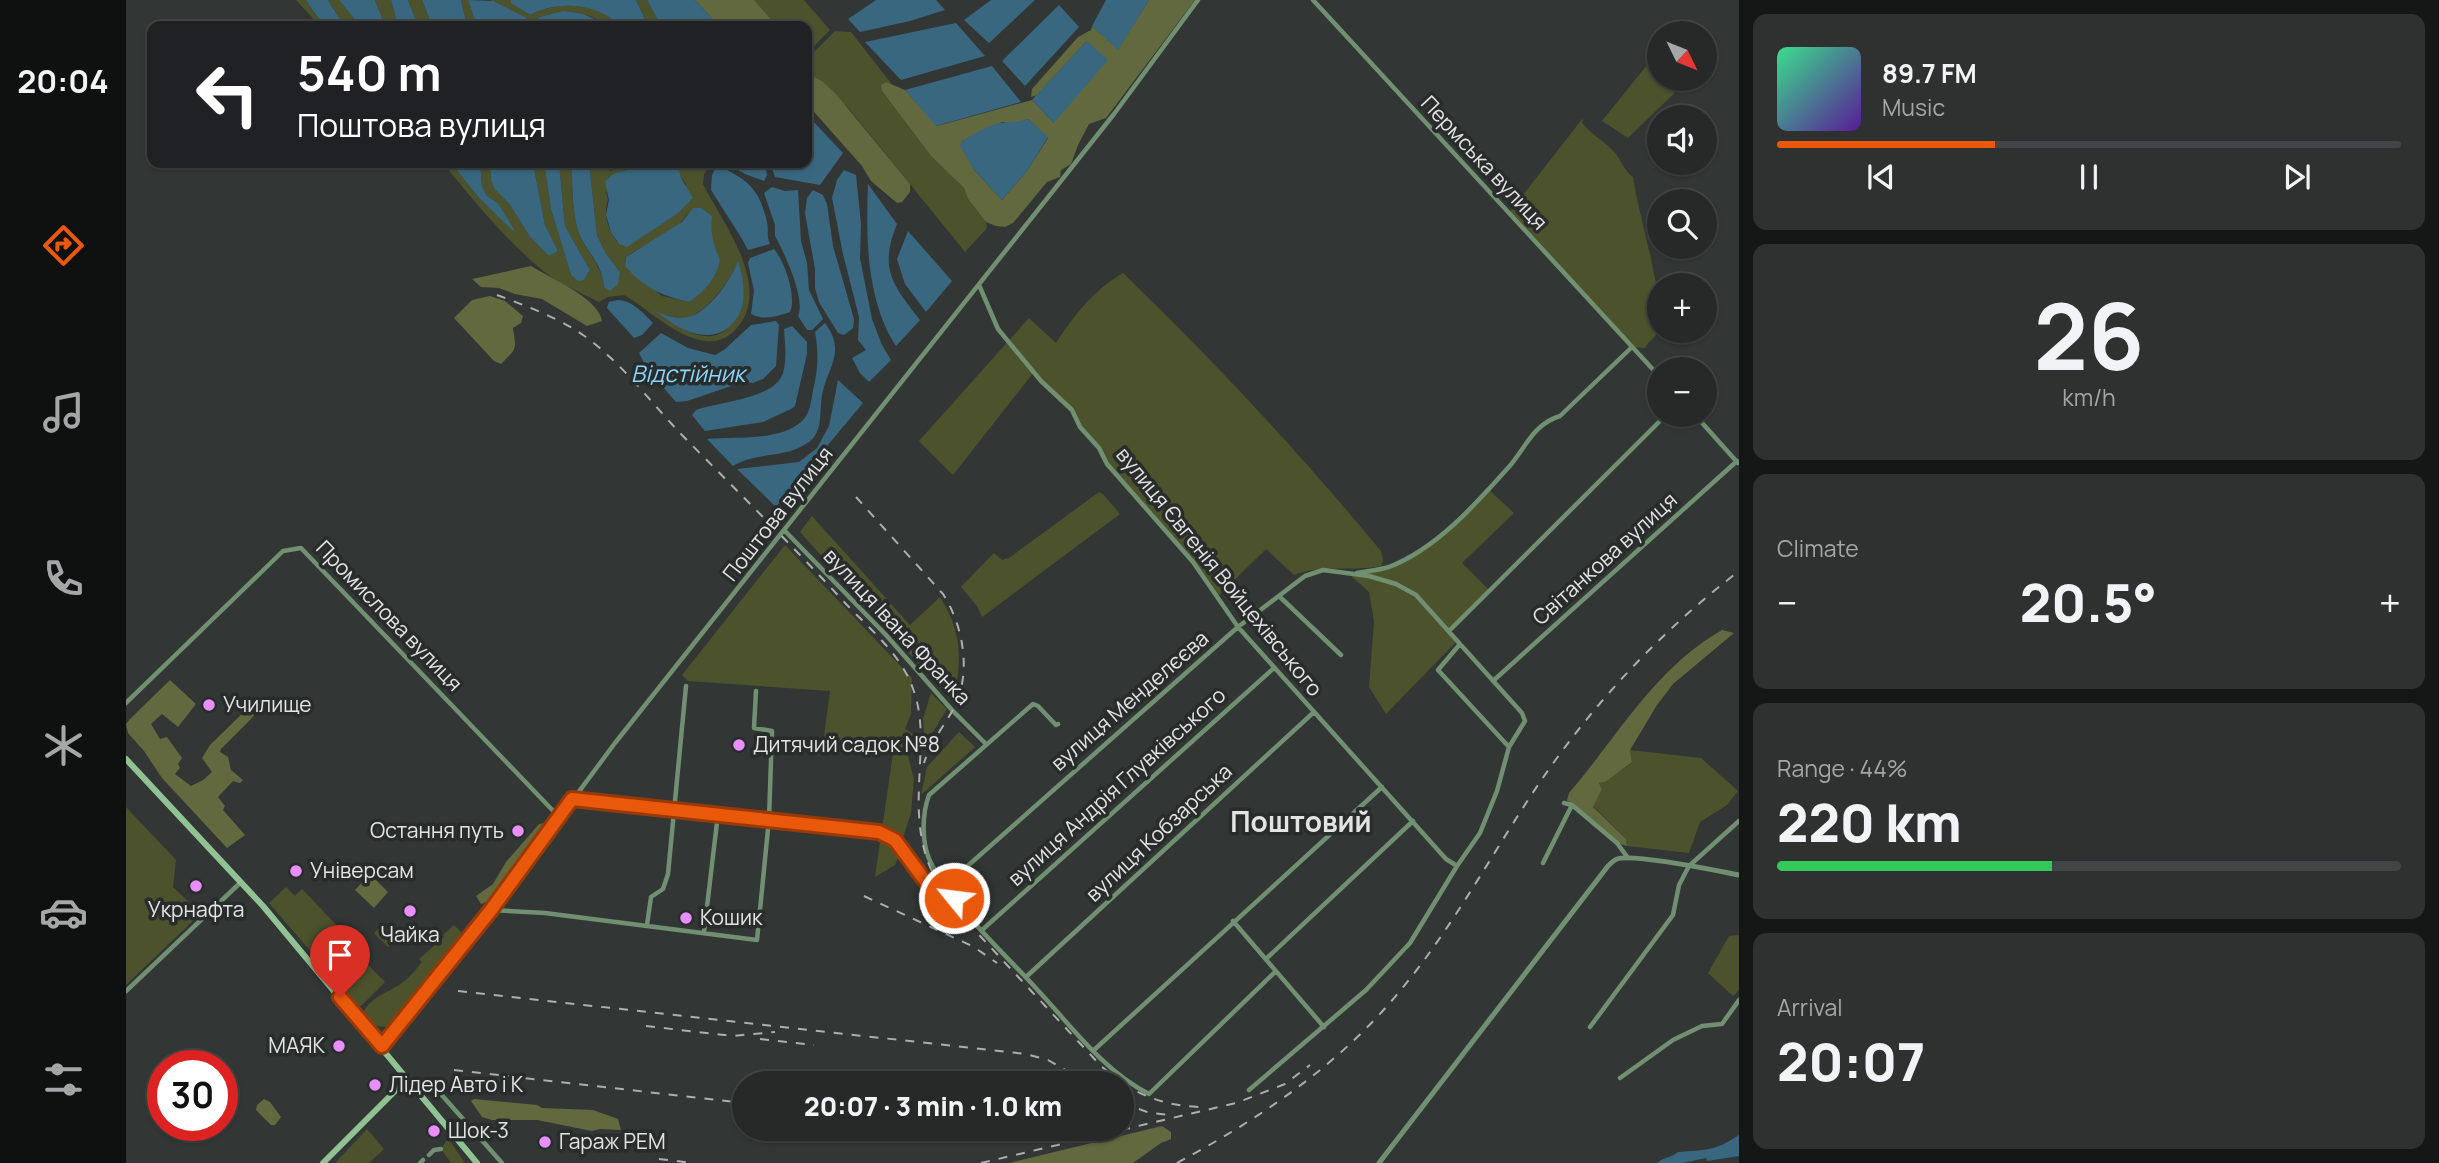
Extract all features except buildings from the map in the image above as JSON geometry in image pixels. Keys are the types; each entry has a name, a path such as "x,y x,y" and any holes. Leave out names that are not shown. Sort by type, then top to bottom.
{"main road":[{"path":"126,759 241,882 382,1046 477,1163"},
{"path":"323,1163 408,1077"}],"street":[{"name":"Поштова вулиця","path":"382,1046 491,910 572,799 1114,114 1198,0"},
{"name":"Пермська вулиця","path":"1313,0 1647,363"},
{"name":"вулиця Євгенія Войцехівського","path":"979,285 998,329 1041,381 1072,410 1080,427 1099,448 1107,464 1193,562 1238,627 1446,859 1457,866"},
{"path":"1350,575 1387,568 1436,539 1509,466 1531,435 1549,419 1560,416 1632,347"},
{"path":"1450,631 1654,427"},
{"path":"1706,427 1738,463"},
{"name":"Світанкова вулиця","path":"1493,681 1738,463"},
{"name":"вулиця Івана Франка","path":"785,531 986,744"},
{"name":"Промислова вулиця","path":"126,703 283,551 301,548 559,817"},
{"name":"вулиця Менделєєва","path":"944,884 1238,627 1305,576 1323,570 1350,575"},
{"path":"1249,1090 1366,990 1410,943 1480,833 1497,791 1509,747 1525,720 1416,595 1396,584 1370,576 1350,575"},
{"path":"1279,596 1341,654"},
{"path":"1460,643 1438,670 1509,747"},
{"name":"вулиця Андрія Глувківського","path":"982,930 1274,668"},
{"path":"647,925 651,897 663,889 668,874 686,686"},
{"path":"491,910 545,913 757,940 769,819 772,731 754,727 756,691"},
{"path":"1058,724 1033,704 938,786 926,801 924,823 929,860 944,884 982,930 1118,1075 1149,1094 1276,971"},
{"name":"вулиця Кобзарська","path":"1026,977 1314,712"},
{"path":"1094,1050 1382,787"},
{"path":"572,799 879,832 895,840 926,882 944,884"},
{"path":"1563,803 1572,805 1617,843 1629,859"},
{"path":"1543,863 1572,805"},
{"path":"704,932 718,814"},
{"path":"1266,959 1413,821"},
{"path":"1590,1027 1673,915 1679,885 1689,866 1739,821"},
{"path":"1379,1163 1608,866 1617,859 1629,859 1739,875"},
{"path":"126,991 241,882"},
{"path":"1233,921 1324,1027"},
{"path":"1620,1078 1673,1040 1702,1026 1722,1024 1739,1000"},
{"path":"408,1077 440,1093 502,1163"},
{"path":"429,1155 434,1150 441,1149"}],"green space":[{"path":"296,0 306,0 315,15 323,21 315,21"},
{"path":"328,0 339,0 356,21 341,21"},
{"path":"375,0 391,0 397,21 383,21"},
{"path":"408,0 422,0 430,21 416,21"},
{"path":"461,0 468,0 475,21 466,21"},
{"path":"490,0 511,0 530,15 553,7 590,8 614,21 602,21 569,12 539,17 539,21 529,21"},
{"path":"636,0 647,0 658,21 646,21"},
{"path":"695,0 754,0 773,21 714,21"},
{"path":"754,0 804,0 830,30 812,48 812,21 773,21"},
{"path":"1149,0 1195,0 1106,118 1089,124 1071,164 1061,170 1060,177 1047,182 1013,223 1005,227 986,222 968,199 964,188 931,156 882,91 881,85 886,82 905,90 937,126 1032,100 1054,123 1087,41 1037,95 1031,97 1032,89 1078,37 1091,30 1092,26 1118,49","holes":["1028,119 1048,138 1027,171 1002,200 975,171 961,146 962,141 1002,122 1014,124"]},
{"path":"835,31 851,32 894,87 882,91 931,156 964,188 968,199 986,222 987,228 965,252 850,110 822,81 812,76 812,54"},
{"path":"1647,65 1647,91 1677,91 1662,105 1647,105 1647,120 1628,138 1602,121"},
{"path":"812,76 836,94 910,184 910,192 902,202 897,203 871,181 862,166 812,108"},
{"path":"1583,118 1582,123 1616,154 1633,177 1647,242 1647,259 1651,259 1654,273 1647,273 1649,343 1645,348 1632,347 1509,213"},
{"path":"447,168 455,168 479,198 514,231 498,203 487,196 482,186 480,168 490,168 494,188 510,205 530,237 549,256 558,251 545,225 534,168 545,168 551,209 571,275 584,280 590,270 565,226 559,168 572,168 573,201 578,230 598,267 604,287 620,272 605,252 597,235 590,168 608,168 610,171 639,168 606,192 607,220 619,244 655,228 677,214 686,184 681,178 679,168 709,168 704,174 703,184 732,236 747,276 750,295 746,314 731,334 722,339 707,341 677,331 624,295 608,297 599,302 542,270 478,205","holes":["687,214 710,225 714,248 720,259 689,302 662,296 625,266 626,257 675,228","738,261 741,290 732,319 727,329 719,334 710,336 691,333 657,313 678,318 692,316 709,304 724,286"]},
{"path":"531,266 583,297 592,304 602,321 587,326 542,299 499,288 481,287 472,279"},
{"path":"1123,273 1288,443 1381,551 1381,566 1315,570 1294,575 1266,549 1217,597 1203,575 1120,482 1099,448 1080,427 1072,410 1034,372 953,475 919,441 1029,318 1056,343 1086,304 1103,287"},
{"path":"490,296 505,301 523,316 521,323 513,328 514,348 501,364 494,361 454,318 472,300"},
{"path":"1488,489 1514,513 1462,563 1490,591 1450,631 1458,640 1386,714 1369,687 1374,621 1369,592 1350,575 1388,567 1416,553 1442,534"},
{"path":"1099,492 1120,514 982,617 977,606 961,587 994,553 1002,560 1009,558"},
{"path":"812,516 910,625 940,597 953,622 958,648 958,674 952,701 800,532"},
{"path":"785,545 912,678 911,714 905,729 913,734 908,756 914,779 911,813 904,835 895,840 899,855 895,865 875,877 894,747 850,743 849,749 815,756 824,736 830,691 688,681 682,675"},
{"path":"1722,630 1734,633 1673,684 1630,750 1632,762 1605,782 1599,783 1602,789 1593,807 1626,839 1627,846 1617,843 1567,800 1569,793 1657,683 1677,663"},
{"path":"170,680 196,704 178,727 162,714 151,724 160,739 167,737 182,758 178,764 180,768 175,774 191,786 212,772 202,758 210,745 247,709 255,710 251,719 220,752 228,757 231,770 243,780 240,783 233,781 218,797 225,806 223,810 245,835 227,848 162,778 128,733 126,724"},
{"path":"931,693 947,709 925,745 923,719"},
{"path":"959,732 975,747 921,795 927,767"},
{"path":"1630,750 1701,758 1738,791 1727,805 1700,822 1689,853 1627,846 1626,839 1593,806 1602,789 1599,783 1605,782 1632,762"},
{"path":"126,807 176,860 173,887 201,913 126,985"},
{"path":"545,823 549,827 516,871 488,901 481,904 476,896 493,884 506,862 539,824"},
{"path":"370,874 388,892 374,908 355,890"},
{"path":"286,887 295,896 302,889 344,933 341,937 385,982 361,1006 357,1005 269,903"},
{"path":"383,924 396,938 388,947 374,933"},
{"path":"454,925 462,933 388,1027 375,1026 363,1013 366,1008 408,978 422,962 419,959"},
{"path":"1739,935 1739,990 1733,996 1708,973 1729,936"},
{"path":"264,1099 270,1102 281,1117 275,1125 271,1125 256,1110 257,1105"},
{"path":"474,1099 537,1105 542,1108 593,1110 618,1119 621,1130 592,1131 537,1120 492,1120 482,1117 471,1101"},
{"path":"1162,1126 1171,1132 1171,1139 1133,1163 1009,1163 1100,1141 1134,1141 1134,1133"},
{"path":"367,1129 384,1149 369,1163 335,1163"},
{"path":"448,1138 465,1163 451,1163 441,1149"}],"water":[{"path":"306,0 328,0 341,21 322,21"},
{"path":"339,0 375,0 383,21 356,21"},
{"path":"391,0 408,0 416,21 397,21"},
{"path":"422,0 461,0 466,21 430,21"},
{"path":"468,0 493,1 529,21 475,21"},
{"path":"511,0 636,0 646,21 614,21 601,12 577,6 553,7 530,15 511,3"},
{"path":"647,0 695,0 714,21 658,21"},
{"path":"876,0 936,0 945,10 860,32 848,19"},
{"path":"991,0 1035,0 989,43 964,20"},
{"path":"1106,0 1149,0 1118,50 1092,26"},
{"path":"1059,5 1079,27 1025,86 1002,61"},
{"path":"564,11 583,14 599,21 539,21 539,17"},
{"path":"956,23 985,56 901,80 865,42"},
{"path":"1087,41 1108,60 1054,123 1032,100"},
{"path":"992,66 1021,102 936,126 905,90"},
{"path":"1028,119 1048,137 1027,171 1002,200 975,171 960,146 962,141 990,126"},
{"path":"812,120 843,153 820,185 775,177 772,168 812,168"},
{"path":"455,168 480,168 482,186 487,196 498,203 515,231 512,230 479,198"},
{"path":"490,168 534,168 545,225 558,251 549,256 530,237 491,181"},
{"path":"545,168 559,168 565,226 590,270 584,280 578,281 571,275 551,209"},
{"path":"572,168 590,168 597,235 605,252 620,272 618,284 610,291 604,287 598,267 581,238 573,201"},
{"path":"635,168 679,168 681,178 693,198 677,214 627,247 619,244 611,232 606,215 609,200 605,182 613,174"},
{"path":"716,168 723,168 751,186 764,210 770,244 748,250 711,190"},
{"path":"735,168 766,168 767,175 764,181"},
{"path":"844,170 856,175 861,224 860,258 872,319 891,360 869,382 860,373 852,358 866,350 858,340 859,317 832,198 837,180"},
{"path":"868,184 897,224 889,253 891,275 902,296 920,320 896,346 886,328 873,289 867,225"},
{"path":"772,187 785,191 798,190 801,241 807,263 809,290 823,319 812,330 807,330 798,316 800,308 797,287 775,236 775,225 764,193"},
{"path":"813,190 823,195 827,204 833,246 854,319 853,328 844,335 838,333 819,302 815,288 815,269 805,213 807,198"},
{"name":"Відстійник","path":"693,208 701,208 712,216 713,238 720,259 709,284 689,302 654,290 625,266 626,257 682,222"},
{"path":"908,231 952,281 926,312 905,284 897,259"},
{"name":"Відстійник","path":"774,249 789,280 792,306 790,312 781,315 756,316 751,314 754,291 748,263 750,258"},
{"name":"Відстійник","path":"738,260 744,298 739,315 725,330 710,335 693,333 678,327 655,311 680,318 695,314 718,294"},
{"name":"Відстійник","path":"618,300 633,305 653,323 642,335 634,338 607,308 609,302"},
{"name":"Відстійник","path":"776,321 779,325 776,366 763,379 753,383 743,382 687,401 676,402 647,369 639,353 661,333 688,348 715,355 751,325"},
{"name":"Відстійник","path":"825,323 835,343 835,351 824,385 816,435 798,448 733,466 707,439 769,435 793,428 802,421 810,407 816,375 815,332"},
{"name":"Відстійник","path":"792,326 807,342 807,354 795,406 763,422 705,431 692,415 696,410 758,394 778,382 785,363 784,329"},
{"path":"838,380 863,403 776,507 737,469 799,462 817,448 829,426"},
{"path":"1739,1135 1739,1156 1707,1161 1706,1158 1682,1163 1657,1163 1678,1152 1716,1147"}],"railway":[{"path":"497,295 541,312 597,345 874,632 900,663 912,686 919,711 919,820 929,866 936,880 955,909 1107,1071"},
{"path":"856,497 943,594 960,636 964,666 959,696 924,763"},
{"path":"1177,1163 1235,1130 1290,1093 1341,1052 1388,1005 1427,957 1550,767 1598,706 1624,676 1679,622 1739,571"},
{"path":"864,896 974,947 997,963"},
{"path":"458,991 1026,1054 1048,1060 1067,1071"},
{"path":"646,1026 732,1036 775,1032"},
{"path":"760,1039 814,1045"},
{"path":"981,1163 1236,1103 1285,1084 1310,1065"},
{"path":"454,1070 732,1102"},
{"path":"1134,1089 1160,1101 1200,1107"},
{"path":"1134,1107 1150,1113 1172,1115"},
{"path":"659,1159 693,1163"}],"place":[{"name":"Училище","path":"209,705"},
{"name":"Дитячий садок №8","path":"739,745"},
{"name":"Остання путь","path":"518,831"},
{"name":"Універсам","path":"296,871"},
{"name":"Укрнафта","path":"196,886"},
{"name":"Чайка","path":"410,911"},
{"name":"Кошик","path":"686,918"},
{"name":"МАЯК","path":"339,1046"},
{"name":"Лідер Авто і К","path":"375,1085"},
{"name":"Шок-3","path":"434,1131"},
{"name":"Гараж РЕМ","path":"545,1142"}],"district":[{"name":"Поштовий","path":"1301,822"}],"route":[{"path":"340,997 382,1046 491,910 572,799 879,832 895,840 926,882 943,883 954,898"}]}
